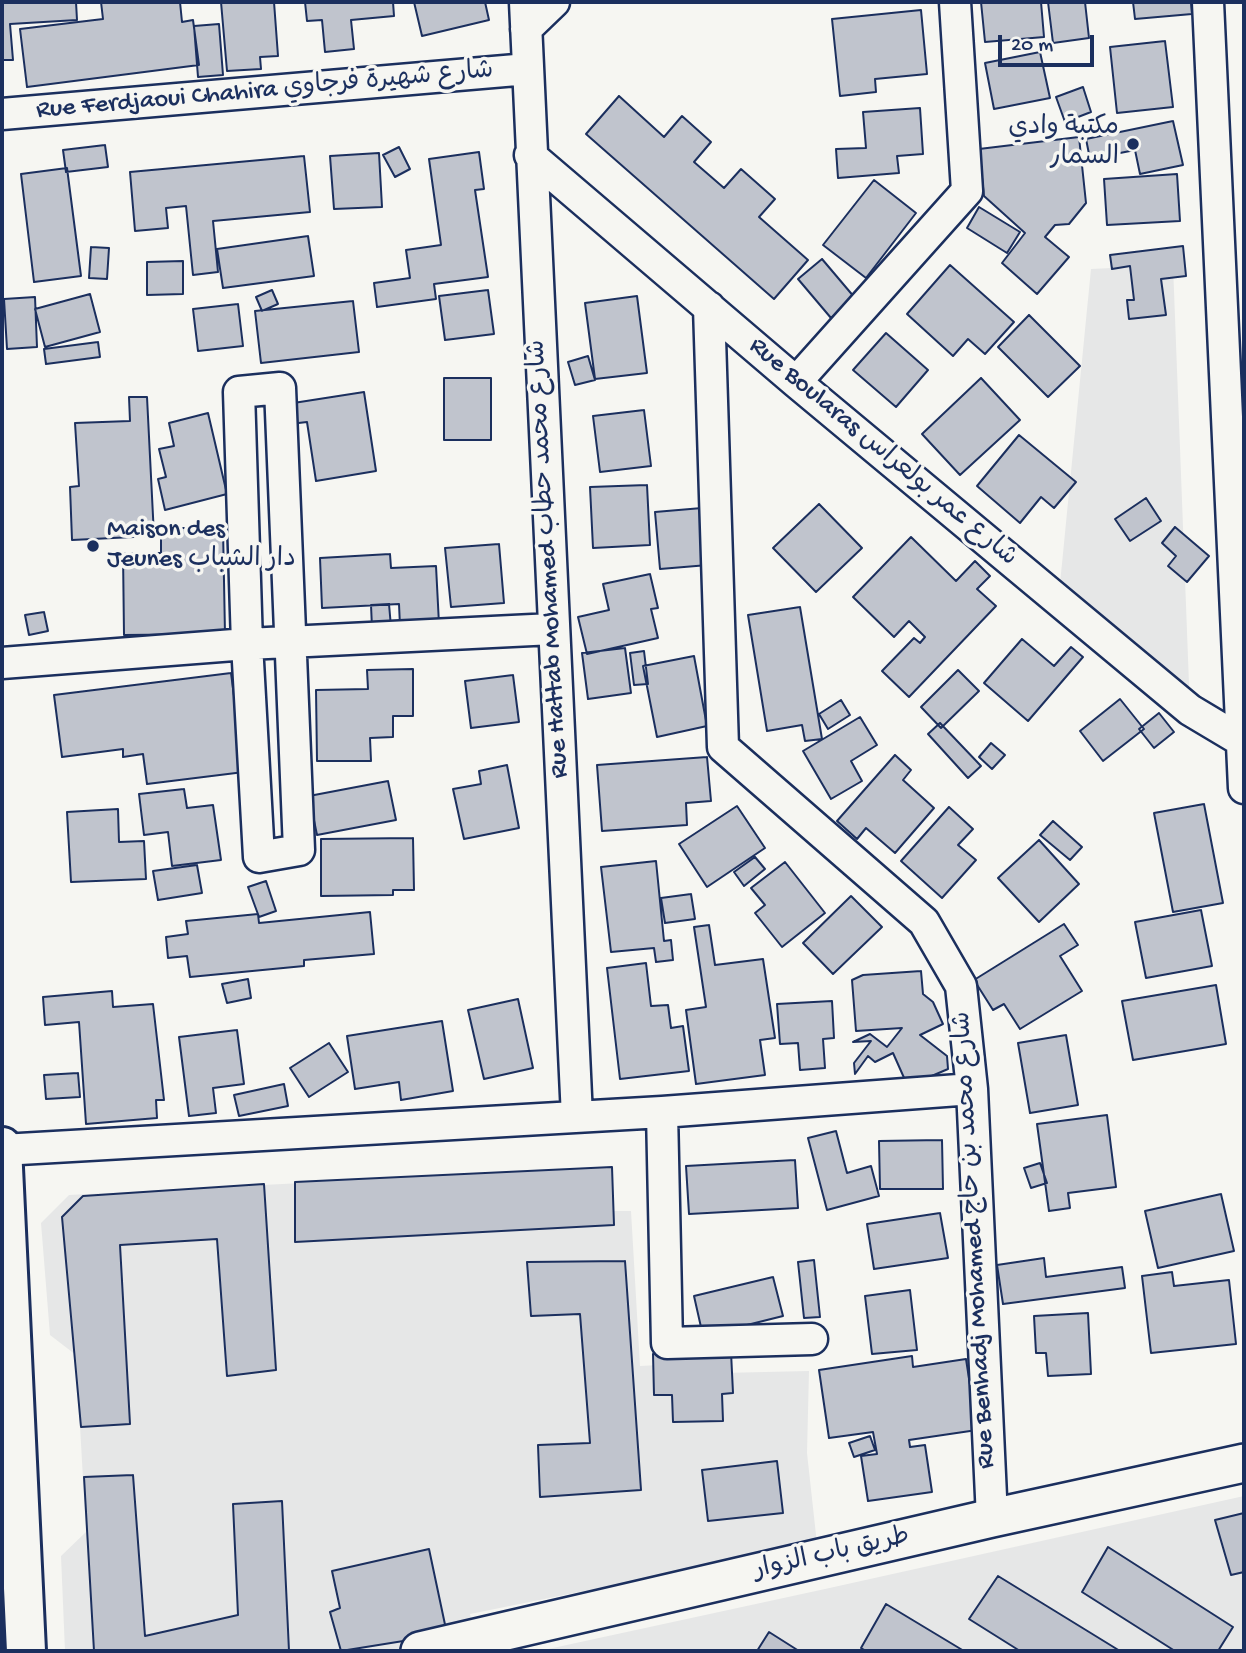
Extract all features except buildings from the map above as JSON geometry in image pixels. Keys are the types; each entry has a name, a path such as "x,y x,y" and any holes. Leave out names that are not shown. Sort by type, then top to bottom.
{"main road":[{"path":"2,1149 26,1651"}],"street":[{"path":"525,15 554,2"},
{"path":"796,382 967,191 955,2"},
{"path":"1208,2 1244,788"},
{"name":"Rue Hattab Mohamed شارع محمد حطاب","path":"525,15 577,1117"},
{"name":"Rue Ferdjaoui Chahira شارع شهيرة فرجاوي","path":"2,114 528,69"},
{"name":"Rue Boularas شارع عمر بولعراس","path":"530,155 796,382 1190,710 1243,739"},
{"name":"Rue Benhadj Mohamed شارع محمد بن حاج","path":"709,307 723,747 923,922 961,986 972,1089 992,1518"},
{"path":"280,388 288,642 299,850 259,856 247,644 239,392 280,388"},
{"path":"2,663 247,644 553,629"},
{"path":"2,1149 662,1112 972,1089"},
{"path":"662,1112 667,1343 811,1339"},
{"name":"طريق باب الزوار","path":"420,1651 992,1518 1244,1463"}],"shaded area":[{"path":"1173,265 1190,710 1058,604 1091,269"},
{"path":"612,1167 614,1211 631,1211 640,1366 698,1363 721,1373 809,1371 807,1453 817,1544 470,1614 478,1651 65,1651 61,1556 86,1532 76,1355 50,1335 41,1223 69,1195"},
{"path":"1244,1496 1244,1651 539,1651 825,1589"}],"place":[{"name":"مكتبة وادي السمار","path":"1133,144"},
{"name":"Maison des Jeunes دار الشباب","path":"93,546"}]}
